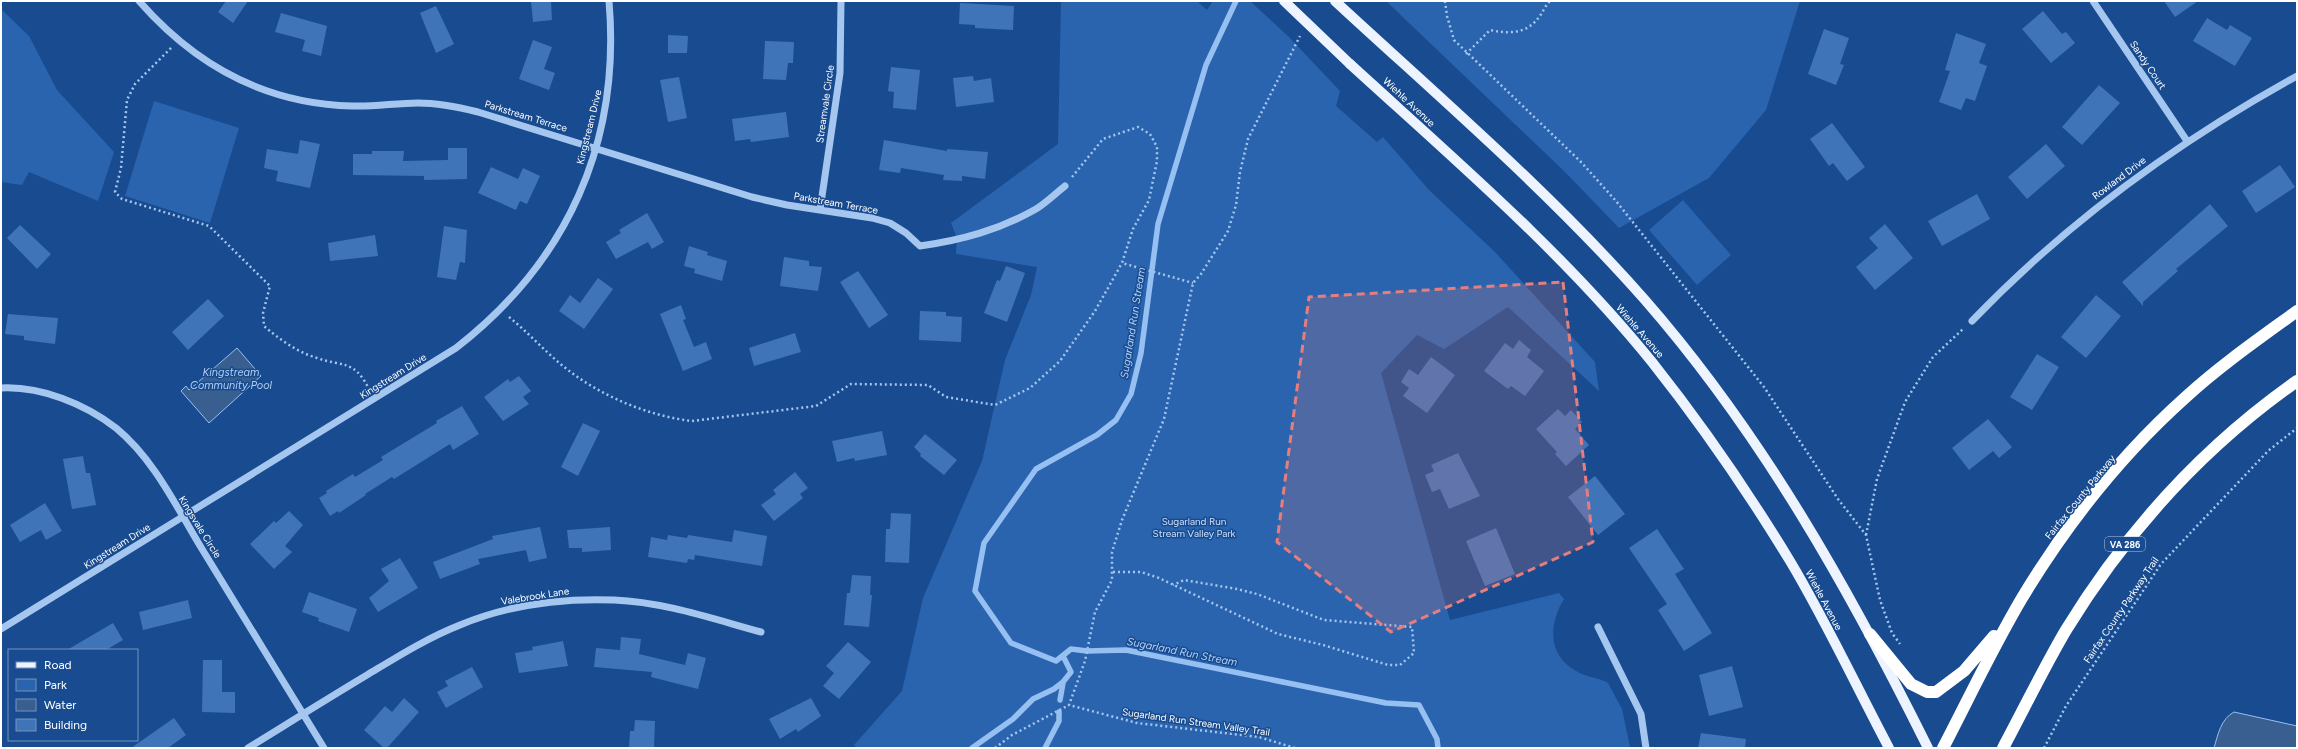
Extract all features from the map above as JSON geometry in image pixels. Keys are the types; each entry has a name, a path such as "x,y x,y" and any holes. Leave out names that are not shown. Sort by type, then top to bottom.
{"highway":[{"name":"Fairfax County Parkway","path":"1943,748 2011,617 2050,553 2134,449 2187,395 2297,311"},
{"name":"VA 286","path":"2003,748 2043,669 2067,629 2112,561 2135,532 2189,471 2218,443 2268,402 2297,381"},
{"path":"1870,634 1911,684 1927,692 1936,692 1964,671 2011,617"}],"main road":[{"name":"Wiehle Avenue","path":"1284,1 1545,245 1616,320 1650,360 1717,449 1791,563 1889,748"},
{"path":"1335,1 1522,175 1592,243 1679,341 1766,457 1804,517 1870,634 1928,748"}],"street":[{"name":"Parkstream Terrace","path":"139,1 161,26 218,69 247,83 281,96 316,103 352,106 419,103 450,106 478,112 752,197 872,218 890,224 906,233 920,246 961,240 1003,225 1037,208 1065,186"},
{"name":"Kingstream Drive","path":"1,629 456,348 484,326 500,310 543,261 567,221 584,186 596,149 606,107 611,74 612,32 609,1"},
{"name":"Streamvale Circle","path":"820,210 840,73 841,1"},
{"name":"Sandy Court","path":"2092,1 2187,141"},
{"name":"Rowland Drive","path":"1972,321 2006,286 2070,229 2127,183 2187,141 2243,105 2297,76"},
{"name":"Kingsvale Circle","path":"1,388 39,392 66,399 92,412 116,429 147,461 183,517 324,748"},
{"name":"Valebrook Lane","path":"248,748 421,642 460,624 500,612 536,604 595,600 654,604 691,612 762,632"},
{"path":"1598,628 1641,714 1646,748"}],"path":[{"path":"1445,1 1454,40 1466,54 1581,162 1616,201 1764,387 1838,499 1866,535"},
{"path":"1466,54 1490,30 1509,33 1529,27 1541,16 1550,1"},
{"path":"995,748 1012,735 1069,705 1085,661 1095,612 1112,580 1112,552 1122,520 1164,419 1193,283 1201,274 1228,231 1236,205 1240,172 1248,139 1300,35"},
{"path":"179,41 135,84 127,100 121,168 116,192 122,199 209,226 270,286 263,313 264,326 294,348 318,359 335,361 351,367 363,378 374,400"},
{"path":"500,310 568,370 599,391 672,419 692,422 816,406 850,384 928,385 946,397 994,405 1030,388 1060,361 1095,311 1122,264 1133,229 1150,200 1157,147 1150,134 1138,127 1103,139 1065,186"},
{"path":"1122,264 1193,283"},
{"path":"1904,650 1892,634 1880,600 1866,535 1877,478 1905,402 1933,357 1972,321"},
{"name":"Fairfax County Parkway Trail","path":"2044,748 2066,706 2161,564 2268,451 2297,428"},
{"path":"1113,572 1141,572 1173,585 1278,634 1323,645 1388,665 1400,665 1414,653 1412,626 1324,620 1257,594 1238,589 1184,580 1173,585"},
{"name":"Sugarland Run Stream Valley Trail","path":"1069,705 1137,723 1259,737 1295,748"}],"highlighted area":[{"path":"1563,282 1593,542 1391,632 1277,542 1309,297"}],"green space":[{"name":"Sugarland Run Stream Valley Park","path":"1061,1 1197,1 1207,10 1213,1 1250,1 1289,37 1340,91 1336,106 1377,142 1383,137 1430,191 1495,252 1595,362 1599,391 1508,307 1444,349 1417,335 1381,373 1450,620 1559,593 1564,599 1558,610 1553,631 1557,651 1562,660 1571,668 1582,674 1608,683 1622,709 1630,747 857,748 854,745 902,691 923,598 982,461 1005,360 1031,295 1037,267 956,254 957,238 951,223 1058,144"},
{"path":"1386,1 1800,1 1766,110 1709,178 1619,228 1565,172"},
{"path":"1,9 29,36 57,90 114,152 98,201 29,172 22,185 1,182"},
{"path":"154,101 239,128 210,223 125,196"},
{"path":"1683,200 1731,255 1697,285 1649,230"}],"water":[{"name":"Kingstream Community Pool","path":"237,348 261,376 209,423 181,391 186,386 189,390"},
{"path":"2234,712 2297,726 2297,748 2214,748 2223,723"}],"building":[{"path":"226,1 248,1 233,23 218,12"},
{"path":"531,1 551,1 552,20 533,22"},
{"path":"2164,1 2198,1 2175,17"},
{"path":"960,3 1014,6 1013,30 975,28 975,25 959,24"},
{"path":"436,6 454,44 436,53 420,13"},
{"path":"2043,11 2062,34 2066,32 2075,43 2051,63 2022,29"},
{"path":"281,13 327,26 321,56 302,51 305,40 275,32"},
{"path":"2207,18 2227,30 2230,25 2252,38 2235,66 2193,41"},
{"path":"1824,29 1849,38 1840,64 1844,65 1836,85 1808,74"},
{"path":"1956,33 1986,44 1979,63 1987,66 1975,101 1966,98 1961,110 1939,102 1950,71 1945,70"},
{"path":"668,35 688,36 687,53 668,53"},
{"path":"533,40 552,47 544,69 555,73 549,90 519,79"},
{"path":"765,41 794,42 793,63 788,63 786,80 763,79"},
{"path":"891,67 920,70 916,110 893,108 894,92 888,91"},
{"path":"973,76 974,81 991,78 994,102 956,107 953,78"},
{"path":"679,77 687,118 668,122 660,80"},
{"path":"2099,85 2120,103 2082,145 2062,127"},
{"path":"786,112 789,137 751,142 750,139 735,141 732,119"},
{"path":"1832,123 1865,167 1847,181 1833,163 1829,166 1810,139"},
{"path":"300,140 320,144 310,188 276,181 278,171 264,168 267,149 298,154"},
{"path":"884,140 947,151 947,149 988,152 985,179 962,176 962,181 943,180 944,175 901,168 900,173 879,170"},
{"path":"2046,144 2065,166 2027,199 2008,177"},
{"path":"448,148 467,148 467,179 424,180 424,176 353,175 353,154 372,154 372,151 404,151 403,161 448,160"},
{"path":"2280,165 2295,187 2256,213 2242,191"},
{"path":"491,167 518,179 523,168 540,176 527,204 520,201 516,210 478,193"},
{"path":"1977,194 1990,219 1942,246 1928,221"},
{"path":"2210,204 2228,226 2176,269 2178,271 2143,302 2143,306 2122,282"},
{"path":"647,213 664,242 652,249 648,242 616,259 606,242 621,233 619,230"},
{"path":"1885,224 1913,258 1875,290 1856,267 1878,248 1869,238"},
{"path":"20,225 51,254 37,269 7,238"},
{"path":"444,226 467,230 465,263 460,262 456,280 437,277"},
{"path":"375,235 378,256 330,261 328,243"},
{"path":"689,246 708,252 707,255 727,261 722,281 694,273 695,269 684,266"},
{"path":"784,257 809,261 809,266 822,267 818,291 780,286"},
{"path":"1006,266 1025,273 1007,322 984,313 997,280 1000,281"},
{"path":"858,271 888,315 869,328 840,282"},
{"path":"598,278 613,289 584,329 559,311 570,295 580,303"},
{"path":"2096,295 2121,316 2086,358 2061,337"},
{"path":"208,299 224,316 188,350 172,332"},
{"path":"681,305 686,319 683,320 694,347 706,342 712,359 683,371 660,314"},
{"path":"920,311 946,312 946,316 962,317 961,342 919,340"},
{"path":"8,314 58,318 55,344 24,340 24,336 5,334"},
{"path":"795,333 801,352 754,366 749,348"},
{"path":"1519,340 1531,350 1527,357 1544,371 1525,396 1511,386 1508,389 1484,371 1505,343 1513,349"},
{"path":"2037,354 2059,367 2032,410 2010,397"},
{"path":"1431,357 1455,375 1427,413 1403,396 1409,388 1401,382 1409,369 1418,375"},
{"path":"519,376 531,391 523,397 529,404 503,421 484,397 508,379 510,382"},
{"path":"462,406 479,434 453,450 450,444 394,479 392,477 339,513 338,511 330,516 319,498 327,493 326,491 353,474 355,477 383,460 381,457"},
{"path":"1558,409 1565,416 1571,410 1582,422 1575,429 1589,445 1566,466 1555,454 1557,452 1536,429"},
{"path":"1988,419 2012,447 1999,458 1993,451 1969,470 1952,448"},
{"path":"583,423 600,431 578,476 561,467"},
{"path":"882,431 887,455 855,461 854,458 837,462 832,441"},
{"path":"925,434 957,460 944,475 920,456 921,454 914,447"},
{"path":"1458,453 1480,496 1449,509 1440,489 1432,492 1425,475 1434,471 1431,465"},
{"path":"83,456 86,473 90,473 96,505 72,509 63,459"},
{"path":"795,472 808,488 800,494 803,498 774,521 761,505 776,494 773,490"},
{"path":"1595,476 1625,514 1598,535 1568,497"},
{"path":"45,503 62,531 46,540 41,530 20,542 10,525"},
{"path":"289,511 303,525 285,546 292,552 274,569 250,544 274,521 276,523"},
{"path":"891,513 911,514 909,563 885,562 886,529 890,529"},
{"path":"540,527 547,558 529,562 526,550 478,559 480,564 440,579 433,562 493,539 492,536"},
{"path":"610,527 611,550 582,552 582,548 569,548 567,530"},
{"path":"1496,528 1515,574 1485,586 1466,541"},
{"path":"1657,529 1684,569 1675,574 1712,633 1684,651 1658,610 1667,604 1629,548"},
{"path":"734,530 767,536 762,566 695,555 694,560 688,559 687,563 648,557 651,537 667,540 668,535 687,538 688,535 732,542"},
{"path":"400,558 418,588 378,612 369,598 389,581 381,569"},
{"path":"852,575 871,576 870,595 872,595 869,627 844,625 847,593 850,593"},
{"path":"309,592 357,609 349,632 318,621 319,618 302,612"},
{"path":"188,600 192,618 143,630 139,612"},
{"path":"113,623 123,640 108,649 69,649"},
{"path":"621,637 641,639 639,654 685,665 688,653 706,658 698,689 651,677 652,672 594,667 596,648 620,650"},
{"path":"563,641 568,666 519,673 515,653 533,650 532,647"},
{"path":"848,642 871,662 839,699 823,686 834,673 826,666"},
{"path":"203,660 222,660 222,692 235,692 235,713 202,712"},
{"path":"1732,666 1743,707 1709,716 1699,675"},
{"path":"472,667 483,687 446,708 437,692 448,686 445,681"},
{"path":"404,698 419,712 387,748 384,748 364,730 385,706 392,712"},
{"path":"811,698 821,716 798,732 796,729 780,739 769,719"},
{"path":"174,718 186,735 168,748 131,748"},
{"path":"635,720 655,721 654,748 629,748 630,731 634,731"},
{"path":"1701,733 1746,739 1745,748 1698,748"}],"waterway":[{"name":"Sugarland Run Stream","path":"1236,1 1206,65 1158,224 1141,353 1131,394 1116,420 1097,435 1036,469 984,543 975,591 1011,643 1056,661 1071,649 1087,651 1126,650 1386,703 1419,705 1437,739 1438,748"},
{"path":"972,748 1013,719 1033,699 1054,689 1063,682 1071,672 1063,656"},
{"path":"1060,700 1063,683"},
{"path":"1045,748 1059,721 1059,712"}]}
